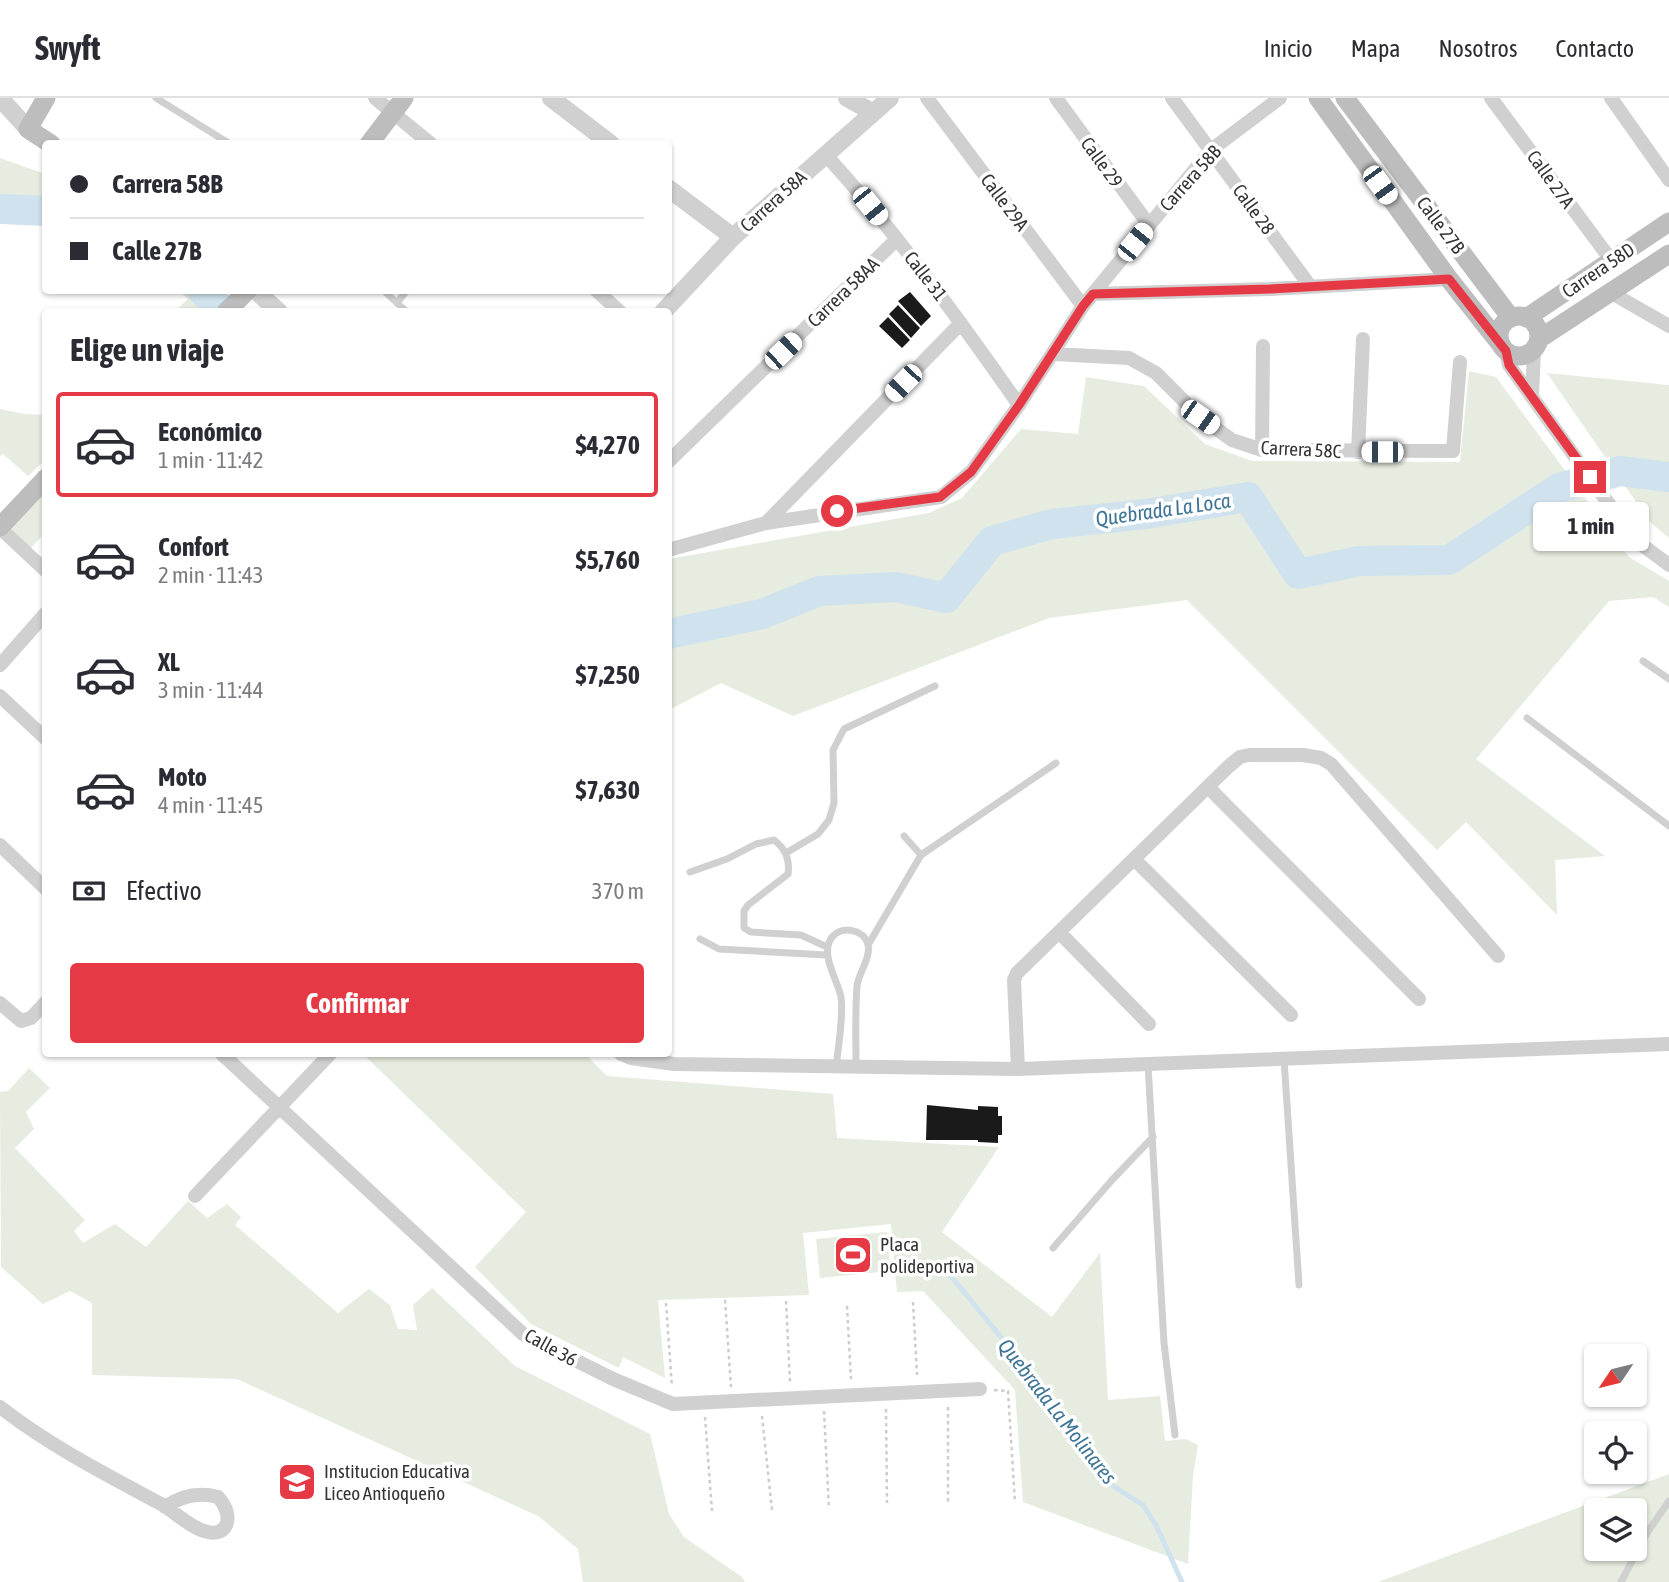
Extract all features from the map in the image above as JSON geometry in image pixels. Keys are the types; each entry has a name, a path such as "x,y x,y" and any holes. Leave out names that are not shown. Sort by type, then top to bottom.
{"main road":[{"path":"45,140 28,129 46,98"},
{"name":"Calle 27B","path":"1318,98 1449,279 1504,349"},
{"name":"Calle 27B","path":"1345,98 1519,318"},
{"path":"372,140 399,105"},
{"name":"Carrera 58D","path":"1519,318 1669,222"},
{"name":"Carrera 58D","path":"1536,344 1609,292 1669,254"},
{"path":"230,308 244,294"},
{"path":"1519,318 1537,329 1536,344 1529,353 1517,356 1504,349 1499,333 1506,321 1519,318"},
{"path":"0,528 42,482"}],"street":[{"path":"0,98 28,129"},
{"path":"375,98 399,105 427,140"},
{"path":"551,98 606,140"},
{"path":"847,98 872,113"},
{"name":"Carrera 58A","path":"667,308 733,237 890,98"},
{"name":"Calle 29A","path":"927,98 1083,306"},
{"name":"Calle 29","path":"1056,98 1149,225"},
{"name":"Calle 28","path":"1172,98 1310,286"},
{"name":"Carrera 58B","path":"672,550 766,523 940,497 971,472 1054,354 1083,306 1210,150 1280,98"},
{"name":"Calle 27A","path":"1491,98 1611,260"},
{"path":"1611,98 1669,180"},
{"name":"Calle 31","path":"825,154 897,239 1019,405"},
{"path":"672,191 733,237"},
{"name":"Carrera 58AA","path":"672,458 897,239"},
{"path":"1093,294 1449,279"},
{"path":"1609,292 1669,327"},
{"path":"259,294 275,308"},
{"path":"600,294 616,308"},
{"name":"Carrera 58B","path":"766,523 961,323"},
{"path":"1359,452 1363,339"},
{"path":"1532,396 1536,344"},
{"path":"1262,450 1263,346"},
{"name":"Calle 27B","path":"1504,349 1509,365 1634,539 1669,565"},
{"name":"Carrera 58C","path":"1054,354 1129,358 1156,373 1200,417 1232,440 1262,450 1359,452 1453,451 1460,362"},
{"path":"0,528 42,567"},
{"path":"0,665 42,618"},
{"path":"0,696 42,735"},
{"path":"1018,1069 1014,980 1017,973 1240,757 1249,755 1321,758 1331,764 1498,956"},
{"path":"1208,787 1419,999"},
{"path":"0,845 42,885"},
{"path":"1134,859 1291,1015"},
{"path":"1059,932 1149,1024"},
{"path":"0,1003 21,1021 31,1018 42,1006"},
{"path":"628,1057 674,1064 1018,1069 1669,1044"},
{"name":"Calle 36","path":"225,1057 523,1334 613,1379 673,1404 980,1389"},
{"path":"195,1196 327,1057"},
{"path":"0,1407 65,1453 165,1507"}],"lane":[{"path":"156,98 224,140"},
{"path":"387,294 403,308"},
{"path":"397,303 404,294"},
{"path":"1643,661 1669,679"},
{"path":"786,853 818,834 829,820 834,803 833,750 844,729 935,686"},
{"path":"1527,718 1669,826"},
{"path":"856,1067 858,984 868,956 868,945 921,855 1056,763"},
{"path":"904,836 921,855"},
{"path":"690,872 727,859 765,841 774,840 786,853 789,861 788,874 748,905 744,911 744,928 751,932 801,935 827,951"},
{"path":"836,1067 842,998 827,951 831,938 848,930 856,931 868,945"},
{"path":"700,939 719,949 827,951"},
{"path":"1284,1059 1299,1285"},
{"path":"1148,1065 1164,1343 1175,1435"},
{"path":"1053,1248 1153,1137"},
{"path":"1621,1582 1647,1533 1669,1501"}],"path":[{"path":"725,1300 732,1401"},
{"path":"786,1301 790,1399"},
{"path":"913,1302 918,1392"},
{"path":"666,1303 673,1404"},
{"path":"847,1306 852,1396"},
{"path":"980,1389 1008,1391 1015,1503"},
{"path":"948,1391 948,1502"},
{"path":"886,1394 887,1503"},
{"path":"823,1397 829,1509"},
{"path":"761,1400 772,1510"},
{"path":"704,1403 712,1511"}],"shaded area":[{"path":"0,158 42,173 42,225 23,215 0,215"},
{"path":"182,294 225,294 209,308 178,308 188,299"},
{"path":"1469,371 1496,377 1629,557 1669,581 1669,607 1653,597 1609,601 1476,759 1605,856 1555,860 1557,915 1466,822 1437,850 1187,600 1049,618 793,716 721,683 672,708 672,558 929,513 962,498 1021,429 1078,434 1086,377 1144,386 1205,444 1252,461 1460,462"},
{"path":"1547,373 1669,385 1669,538 1650,522"},
{"path":"0,409 42,415 42,463 28,476 3,454 0,456"},
{"path":"42,490 42,536 30,549 12,533 12,523"},
{"path":"366,1057 588,1057 607,1076 833,1094 837,1138 999,1147 942,1232 1052,1317 1100,1253 1108,1400 1160,1396 1165,1441 1186,1439 1198,1445 1193,1476 1188,1564 1023,1502 1015,1390 923,1291 897,1292 891,1224 803,1233 809,1295 658,1300 665,1378 623,1357 619,1368 531,1324 475,1267 526,1212"},
{"path":"29,1068 50,1088 26,1112 34,1129 15,1148 85,1220 74,1231 83,1243 115,1224 146,1247 188,1201 207,1218 227,1204 241,1217 235,1225 338,1313 369,1289 390,1305 398,1329 417,1330 413,1305 432,1288 515,1366 650,1434 669,1514 684,1537 742,1577 745,1582 583,1582 578,1549 538,1516 237,1379 92,1375 92,1303 70,1291 43,1304 1,1267 0,1092 8,1091"},
{"name":"Placa polideportiva","path":"887,1232 890,1271 820,1278 816,1239"},
{"path":"1669,1474 1669,1582 1378,1582 1584,1506 1584,1561 1647,1561 1647,1498 1604,1498"}],"building":[{"path":"910,292 931,316 921,326 898,301"},
{"path":"898,305 920,328 911,338 889,314"},
{"path":"888,317 910,340 902,348 879,326"},
{"path":"927,1105 978,1110 978,1106 998,1107 998,1116 1002,1116 1002,1135 998,1135 998,1143 978,1140 926,1140"}],"waterway":[{"name":"Quebrada La Loca","path":"0,209 42,211"},
{"name":"Quebrada La Loca","path":"206,294 220,308"},
{"name":"Quebrada La Loca","path":"672,633 762,614 819,591 896,587 946,598 992,541 1052,524 1146,514 1248,497 1298,574 1359,561 1449,560 1559,488 1620,471 1669,477"},
{"name":"Quebrada La Molinares","path":"950,1275 1078,1431 1107,1482 1143,1505 1156,1525 1182,1582"}],"place":[{"name":"Placa polideportiva","path":"853,1255"},
{"name":"Institucion Educativa Liceo Antioqueño","path":"297,1482"}],"route":[{"path":"837,511 940,497 971,472 1093,294 1270,289 1437,278 1449,279 1506,351 1509,365 1590,477"}]}
